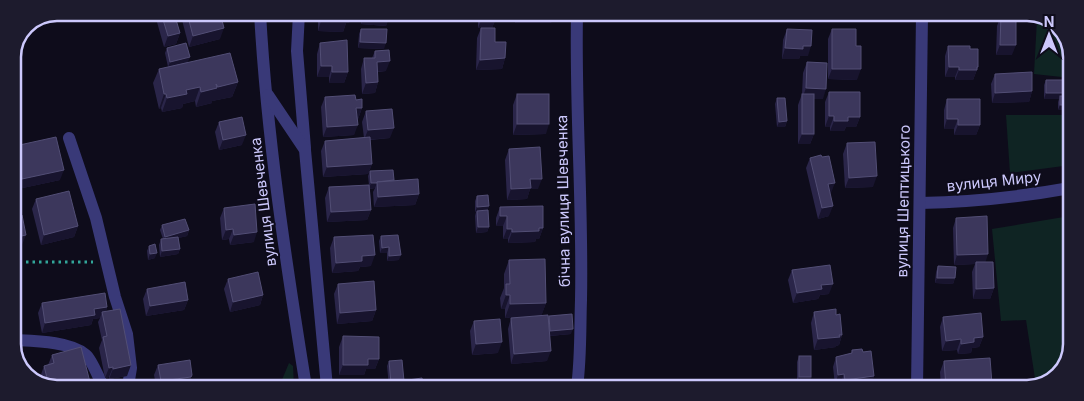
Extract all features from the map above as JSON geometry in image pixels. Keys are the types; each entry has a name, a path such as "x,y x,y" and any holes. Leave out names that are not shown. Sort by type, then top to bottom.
{"street":[{"name":"вулиця Шевченка","path":"261,21 266,93 283,240 305,380"},
{"path":"299,21 298,51 305,150 326,380"},
{"name":"бічна вулиця Шевченка","path":"577,21 576,64 582,262 578,380"},
{"name":"вулиця Шептицького","path":"917,380 922,21"},
{"path":"266,93 305,150"},
{"path":"69,138 96,218 114,297 127,334 130,368 129,380"},
{"name":"вулиця Миру","path":"920,203 950,203 1027,196 1063,189"},
{"path":"21,340 47,341 72,348 86,355 100,380"}],"path":[{"path":"21,262 106,262"}],"green space":[{"path":"1037,23 1049,29 1060,43 1063,55 1063,77 1034,74"},
{"path":"1006,115 1063,115 1063,166 1010,173"},
{"path":"1063,217 1063,344 1057,364 1049,372 1038,378 1035,379 1026,320 1001,321 992,229"},
{"path":"289,363 293,366 294,380 282,380"}],"building":[{"path":"163,21 176,21 180,33 168,36"},
{"path":"189,21 222,21 224,28 193,36"},
{"path":"1001,21 1016,21 1016,45 1000,45"},
{"path":"481,28 495,28 495,42 506,42 505,58 480,60"},
{"path":"361,29 387,29 386,43 360,42"},
{"path":"787,29 812,30 811,46 803,46 803,49 785,48"},
{"path":"832,29 856,29 856,46 861,46 861,69 832,69"},
{"path":"347,40 348,72 332,72 332,66 321,66 320,43"},
{"path":"186,43 190,57 170,62 167,48"},
{"path":"948,46 970,46 970,49 978,49 977,70 959,70 959,67 949,67"},
{"path":"389,50 390,61 377,62 378,82 366,83 364,58 375,58 375,51"},
{"path":"230,53 238,82 218,87 216,84 217,88 201,92 200,87 186,90 187,94 167,98 166,94 164,94 159,69"},
{"path":"807,62 827,63 826,89 806,88"},
{"path":"1032,72 1032,91 995,93 995,74"},
{"path":"1046,80 1063,80 1063,93 1046,93"},
{"path":"829,92 860,92 860,117 848,117 848,121 834,121 834,116 829,116"},
{"path":"517,94 549,94 549,124 517,124"},
{"path":"802,94 814,94 814,134 802,134"},
{"path":"355,95 356,100 362,99 362,108 356,108 358,125 327,127 325,97"},
{"path":"1060,96 1063,96 1063,105 1060,105"},
{"path":"777,98 785,98 787,121 779,122"},
{"path":"947,99 980,99 980,125 958,125 958,119 947,119"},
{"path":"392,109 394,128 368,130 366,111"},
{"path":"242,117 246,135 223,140 219,122"},
{"path":"56,137 64,170 22,179 21,145"},
{"path":"370,137 372,164 327,167 325,141"},
{"path":"875,142 877,176 849,178 847,143"},
{"path":"540,147 542,179 530,179 531,188 511,189 509,149"},
{"path":"821,155 822,157 829,156 835,183 828,184 833,206 822,208 810,158"},
{"path":"393,170 394,180 371,183 370,171"},
{"path":"418,179 419,194 378,197 377,182"},
{"path":"369,185 371,210 331,212 329,187"},
{"path":"69,191 78,226 44,235 36,199"},
{"path":"488,195 489,206 477,207 477,196"},
{"path":"255,204 257,232 234,235 233,229 226,230 224,208"},
{"path":"543,206 543,228 539,228 539,231 512,232 512,229 507,229 507,216 500,216 500,207"},
{"path":"488,210 489,227 478,227 477,211"},
{"path":"21,215 22,215 26,235 21,236"},
{"path":"987,216 988,254 957,255 956,218"},
{"path":"185,219 189,230 165,237 162,225"},
{"path":"373,235 375,255 362,256 362,261 336,263 334,237"},
{"path":"398,235 401,255 389,256 389,247 382,248 381,236"},
{"path":"178,237 180,249 162,251 161,239"},
{"path":"155,244 157,253 150,254 149,246"},
{"path":"545,259 546,303 510,304 510,295 506,295 506,284 510,284 509,260"},
{"path":"976,262 993,262 994,288 976,289"},
{"path":"830,265 833,284 821,285 822,289 797,293 792,270"},
{"path":"938,266 956,267 955,278 937,278"},
{"path":"258,272 263,295 233,302 228,279"},
{"path":"374,281 376,310 340,313 338,284"},
{"path":"185,282 188,300 150,306 147,289"},
{"path":"105,293 107,307 94,309 95,315 45,323 42,303"},
{"path":"120,309 131,365 113,369 113,367 109,368 103,337 107,336 102,312"},
{"path":"836,309 836,315 840,314 842,335 839,335 840,337 818,339 814,312"},
{"path":"981,313 983,337 974,338 974,342 961,344 961,339 946,341 943,317"},
{"path":"572,314 573,329 550,331 549,316"},
{"path":"548,315 551,351 514,354 511,318"},
{"path":"500,319 502,342 476,344 474,321"},
{"path":"343,336 379,337 379,359 368,359 368,365 343,365"},
{"path":"81,347 89,380 47,378 44,366 54,363 52,355"},
{"path":"862,349 863,352 871,351 874,376 845,380 844,374 838,375 836,357 852,353 852,350"},
{"path":"799,356 811,356 811,377 799,377"},
{"path":"990,358 992,380 945,380 944,361"},
{"path":"190,360 192,375 191,377 161,380 158,365"},
{"path":"402,360 404,380 391,380 389,361"}]}
